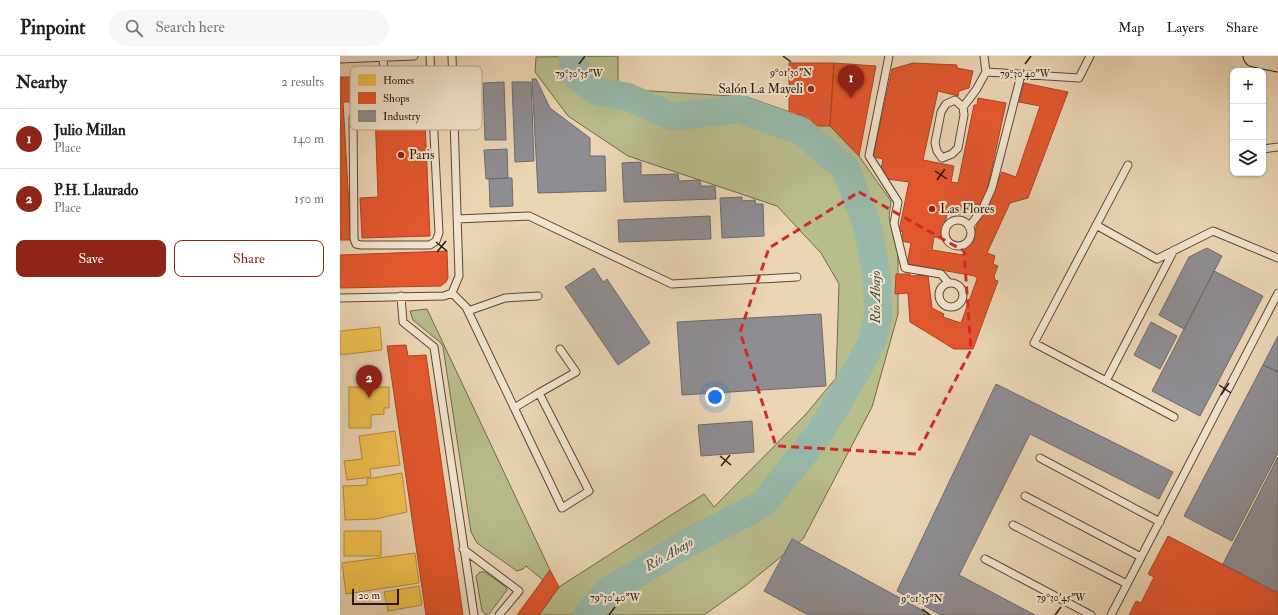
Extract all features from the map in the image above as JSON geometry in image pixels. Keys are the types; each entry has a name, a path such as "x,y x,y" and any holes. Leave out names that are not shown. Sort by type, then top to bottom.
{"main road":[{"path":"1254,56 1278,60"}],"lane":[{"path":"340,59 414,56"},
{"path":"430,56 431,66"},
{"path":"452,56 452,66"},
{"path":"889,56 869,156 898,202 894,223 905,268 941,274 948,282"},
{"path":"962,107 976,90 986,72 984,56"},
{"path":"986,72 1079,78 1090,56"},
{"path":"969,227 982,210 992,188 1021,75"},
{"path":"955,100 962,107 964,115 958,148 952,154 942,158 937,151 935,143 941,112 946,104 955,100"},
{"path":"352,130 354,239 356,244 361,246 430,245 436,241 439,232 434,130"},
{"path":"340,298 444,296 452,293 459,276 454,130"},
{"path":"1266,149 1278,147"},
{"path":"1128,165 1034,343 1174,416"},
{"path":"457,219 529,216 672,284 797,277"},
{"path":"1096,225 1156,259 1213,231 1278,258"},
{"path":"1106,381 1174,250"},
{"path":"452,293 466,307 562,508 589,490 539,393"},
{"path":"1111,615 1278,294"},
{"path":"401,296 403,322 434,347 474,615"},
{"path":"468,311 505,298 538,296"},
{"path":"514,408 576,372 560,348"},
{"path":"1040,458 1160,522"},
{"path":"1025,496 1141,557"},
{"path":"1014,525 1127,584"},
{"path":"463,549 518,591 500,615"},
{"path":"985,559 1091,615"}],"highlighted area":[{"path":"859,192 964,251 971,350 917,454 776,446 740,332 769,248"}],"green space":[{"path":"618,56 618,89 747,97 830,126 859,156 891,201 889,217 898,252 898,314 872,407 803,539 745,586 704,615 539,615 559,587 704,494 714,507 806,414 836,378 839,284 821,253 777,206 628,156 568,116 535,72 536,57"},
{"path":"427,309 550,570 543,580 526,566 517,571 477,543 471,532 443,347 441,343 413,320 410,311"},
{"path":"480,572 485,572 506,587 507,590 489,614 485,614 482,611 476,576"}],"building: Homes":[{"path":"380,327 382,350 340,355 340,331"},
{"path":"349,387 389,387 389,408 384,408 384,414 371,415 371,428 349,428"},
{"path":"395,431 400,465 370,469 371,477 347,480 344,461 362,459 359,436"},
{"path":"402,473 407,512 376,519 345,520 343,486 367,485 367,479"},
{"path":"344,531 381,531 381,556 344,556"},
{"path":"415,553 419,583 346,594 342,563"},
{"path":"419,586 422,605 388,611 384,592"}],"building: Shops":[{"name":"Salón La Mayeli","path":"789,63 834,63 830,126 813,126 814,122 804,123 804,115 789,115"},
{"path":"834,63 876,66 859,156 830,126"},
{"name":"Las Flores","path":"913,63 957,65 957,68 973,71 969,88 959,91 958,96 938,91 923,160 954,166 951,182 958,183 974,105 977,105 978,98 1006,103 987,191 982,203 977,205 962,201 960,214 947,213 943,238 934,237 932,250 963,255 1002,172 1016,177 1040,106 1019,102 1024,83 1068,92 1028,198 1010,203 987,253 995,256 993,264 998,266 994,276 995,280 998,281 973,349 954,349 910,322 908,293 895,294 896,274 910,274 911,276 928,275 932,308 944,314 943,317 961,323 977,279 975,276 907,264 911,243 901,241 903,232 899,231 909,182 887,179 884,170 881,169 883,159 873,157 892,69"},
{"path":"340,77 350,77 350,102 343,102 351,240 340,240"},
{"name":"Paris","path":"376,130 425,130 430,236 362,238 360,198 378,197"},
{"path":"447,251 448,278 441,286 340,288 340,255"},
{"path":"406,345 408,356 426,355 463,615 426,615 387,346"},
{"path":"1168,536 1278,593 1278,615 1129,615 1136,601 1141,603 1154,577 1148,574"},
{"path":"550,570 559,587 539,615 517,615"}],"building: Industry":[{"path":"532,79 536,79 550,108 590,138 590,156 605,156 606,191 538,193"},
{"path":"504,82 506,140 485,140 483,83"},
{"path":"512,82 531,82 534,161 515,162"},
{"path":"507,149 508,178 486,179 484,150"},
{"path":"641,162 641,175 678,174 679,181 700,180 701,186 715,186 716,199 624,202 622,163"},
{"path":"512,178 513,206 490,207 489,179"},
{"path":"742,197 742,201 755,200 756,204 763,204 764,236 722,238 720,198"},
{"path":"710,216 711,239 619,242 618,220"},
{"path":"1207,248 1222,256 1184,329 1159,315 1189,257"},
{"path":"594,268 603,282 607,279 650,343 618,365 565,287"},
{"path":"1214,271 1263,296 1200,416 1152,391"},
{"path":"821,314 826,386 682,395 677,322"},
{"path":"1151,322 1177,336 1160,369 1134,355"},
{"path":"1278,336 1278,372 1263,365"},
{"path":"1263,365 1278,372 1278,453 1232,541 1184,516"},
{"path":"996,384 1173,472 1159,499 1030,434 959,575 1035,615 941,615 897,591"},
{"path":"752,421 754,452 701,456 698,425"},
{"path":"1278,457 1278,593 1223,564"},
{"path":"792,539 931,615 808,615 764,591"}],"waterway":[{"name":"Río Abajo","path":"572,56 578,78 597,91 628,97 673,117 739,109 801,131 846,169 867,225 877,277 878,318 872,341 861,363 819,434 763,504 689,542 608,591 587,615"}],"place":[{"name":"Salón La Mayeli","path":"811,89"},
{"name":"Julio Millan","path":"851,98"},
{"name":"Paris","path":"401,155"},
{"name":"Las Flores","path":"932,209"},
{"name":"P.H. Llaurado","path":"369,398"}]}
